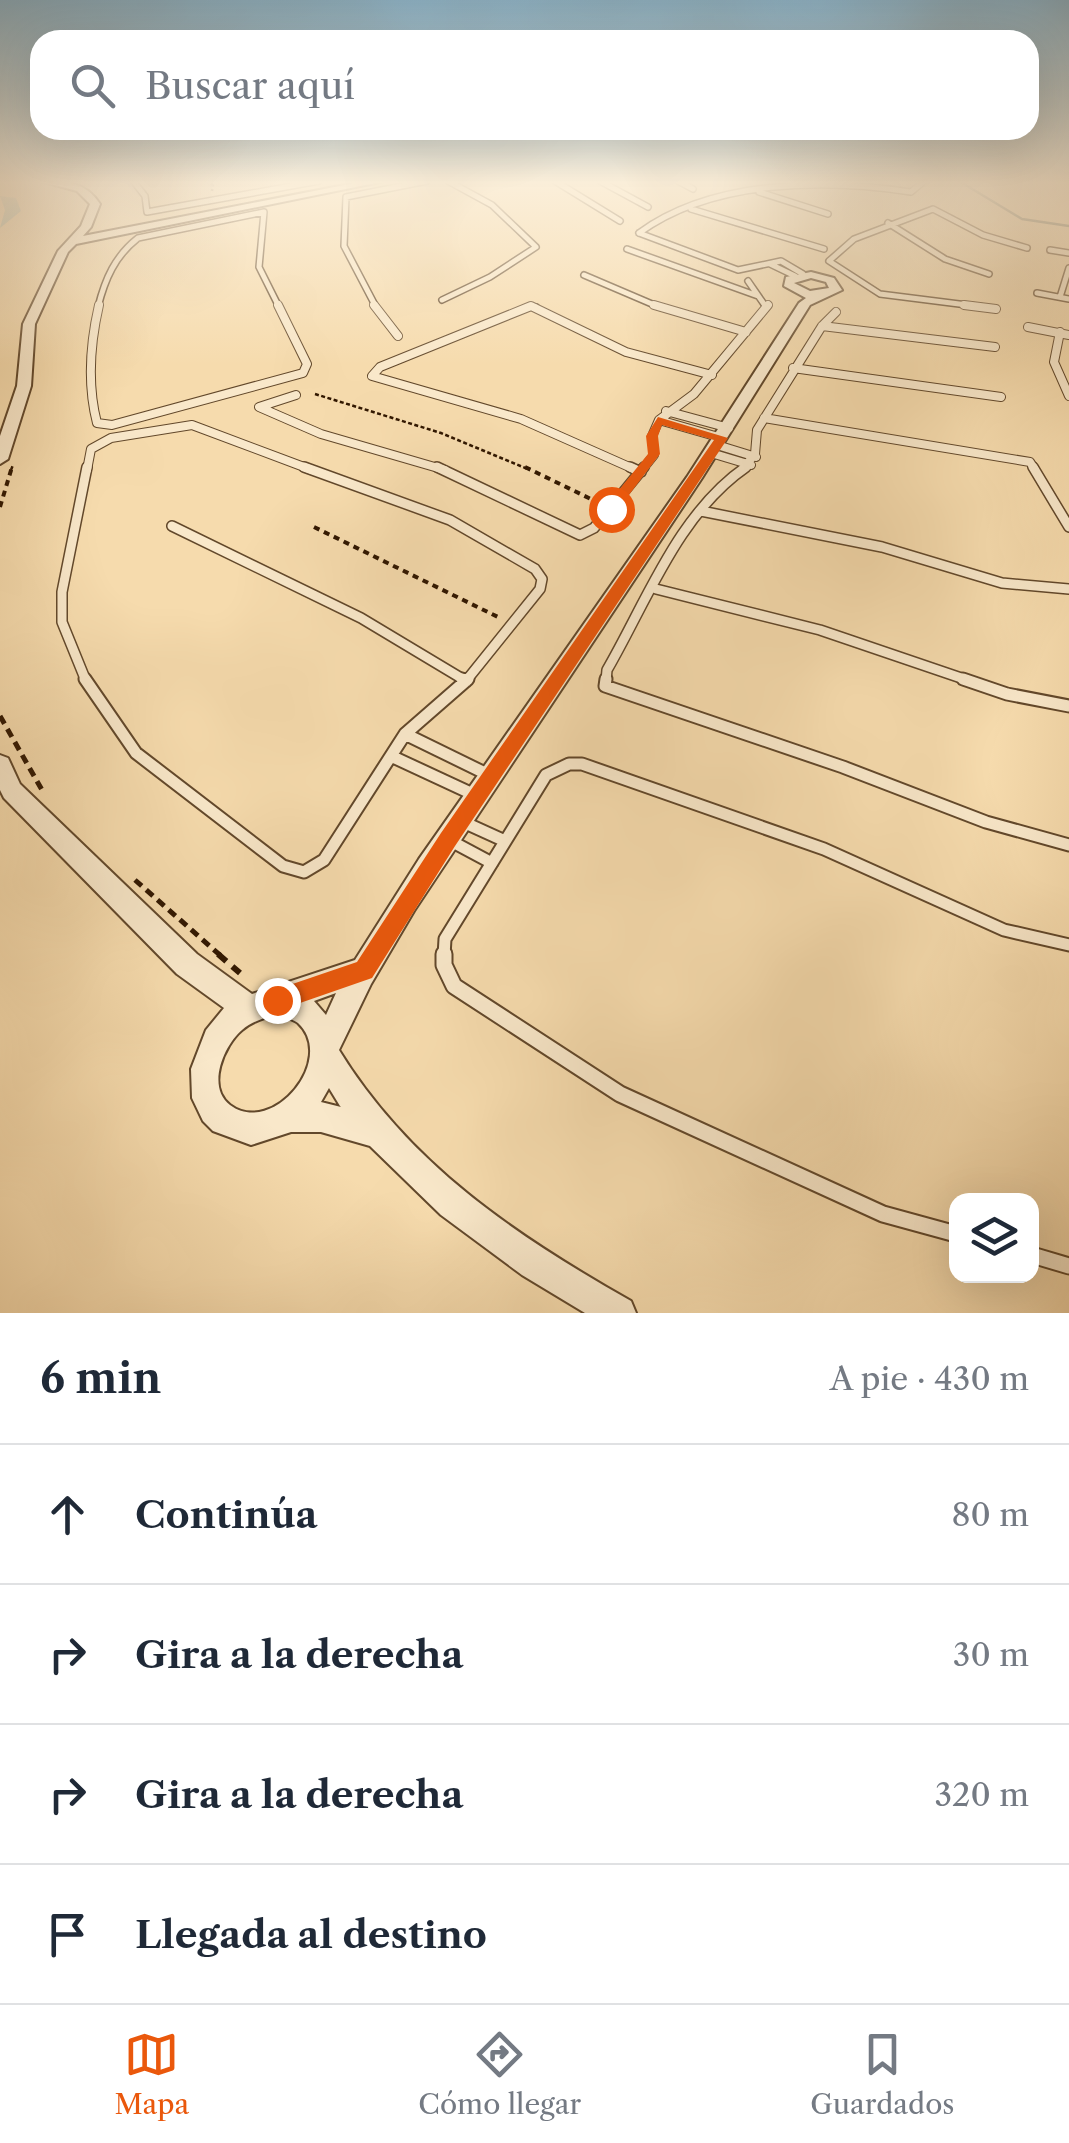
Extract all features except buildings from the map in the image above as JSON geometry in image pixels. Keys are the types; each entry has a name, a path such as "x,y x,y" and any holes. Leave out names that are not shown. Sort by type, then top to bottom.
{"street":[{"path":"0,459 24,386 29,324 64,251 75,242"},
{"path":"364,970 231,1020 214,1043 205,1070 206,1096 218,1117 239,1128 265,1128 290,1116 308,1098 325,1051 364,970 460,821 720,441 807,297 836,290 830,280 799,275 788,284 807,297"},
{"path":"0,766 12,791 186,964 263,1005 295,1003 310,1013 325,1051 357,1108 449,1201 564,1282 619,1313"},
{"path":"290,1116 336,1120 379,1133"}],"lane":[{"path":"129,242 103,282 93,316 97,423 112,425 211,402 293,379 306,369 259,266 261,242"},
{"path":"344,242 372,302 398,336"},
{"path":"442,300 490,277 536,247 531,242"},
{"path":"665,242 738,270 764,263 799,275"},
{"path":"799,242 824,250"},
{"path":"850,242 829,261 880,294 996,308"},
{"path":"919,242 945,259 989,274"},
{"path":"1010,242 1028,248"},
{"path":"626,249 667,260 712,284 764,297"},
{"path":"1050,250 1069,254"},
{"path":"1037,293 1065,298 1069,268"},
{"path":"584,274 675,314 746,332"},
{"path":"830,280 856,276"},
{"path":"296,395 259,407 322,434 442,469 580,535 594,528 654,454 652,436 666,410 694,394 768,304 752,291 748,281"},
{"path":"641,472 521,418 372,376 380,367 531,306 566,318 612,346 666,366 712,375"},
{"path":"836,312 822,326 757,430 753,461 720,485 701,511 607,670 605,686 612,692 844,767 986,822 1069,845"},
{"path":"822,326 995,347"},
{"path":"1028,327 1064,334 1054,362 1069,396"},
{"path":"794,368 1001,397"},
{"path":"666,410 753,461"},
{"path":"764,418 1030,462 1069,528"},
{"path":"658,420 720,441"},
{"path":"192,425 258,454 374,489 450,520 536,569 542,578 540,589 512,625 466,681 404,734 324,860 304,872 283,866 136,753 88,690 62,622 65,575 89,453 96,444 192,425"},
{"path":"701,511 882,547 1002,584 1069,589"},
{"path":"172,526 361,618 466,681"},
{"path":"656,588 820,630 1007,694 1069,706"},
{"path":"404,734 492,776"},
{"path":"392,757 477,796"},
{"path":"949,1232 883,1214 620,1094 454,986 444,965 445,940 546,775 569,764 582,764 824,850 1004,930 1069,945"},
{"path":"460,821 505,841"},
{"path":"448,840 492,862"},
{"path":"1039,1258 1069,1266"}],"path":[{"path":"315,394 453,438 611,509"},
{"path":"0,507 18,449"},
{"path":"314,527 512,625"},
{"path":"0,716 40,789 54,802"},
{"path":"121,868 240,974"}],"route":[{"path":"277,1000 336,983 364,970 722,438 658,420 652,436 654,454 611,509"}]}
